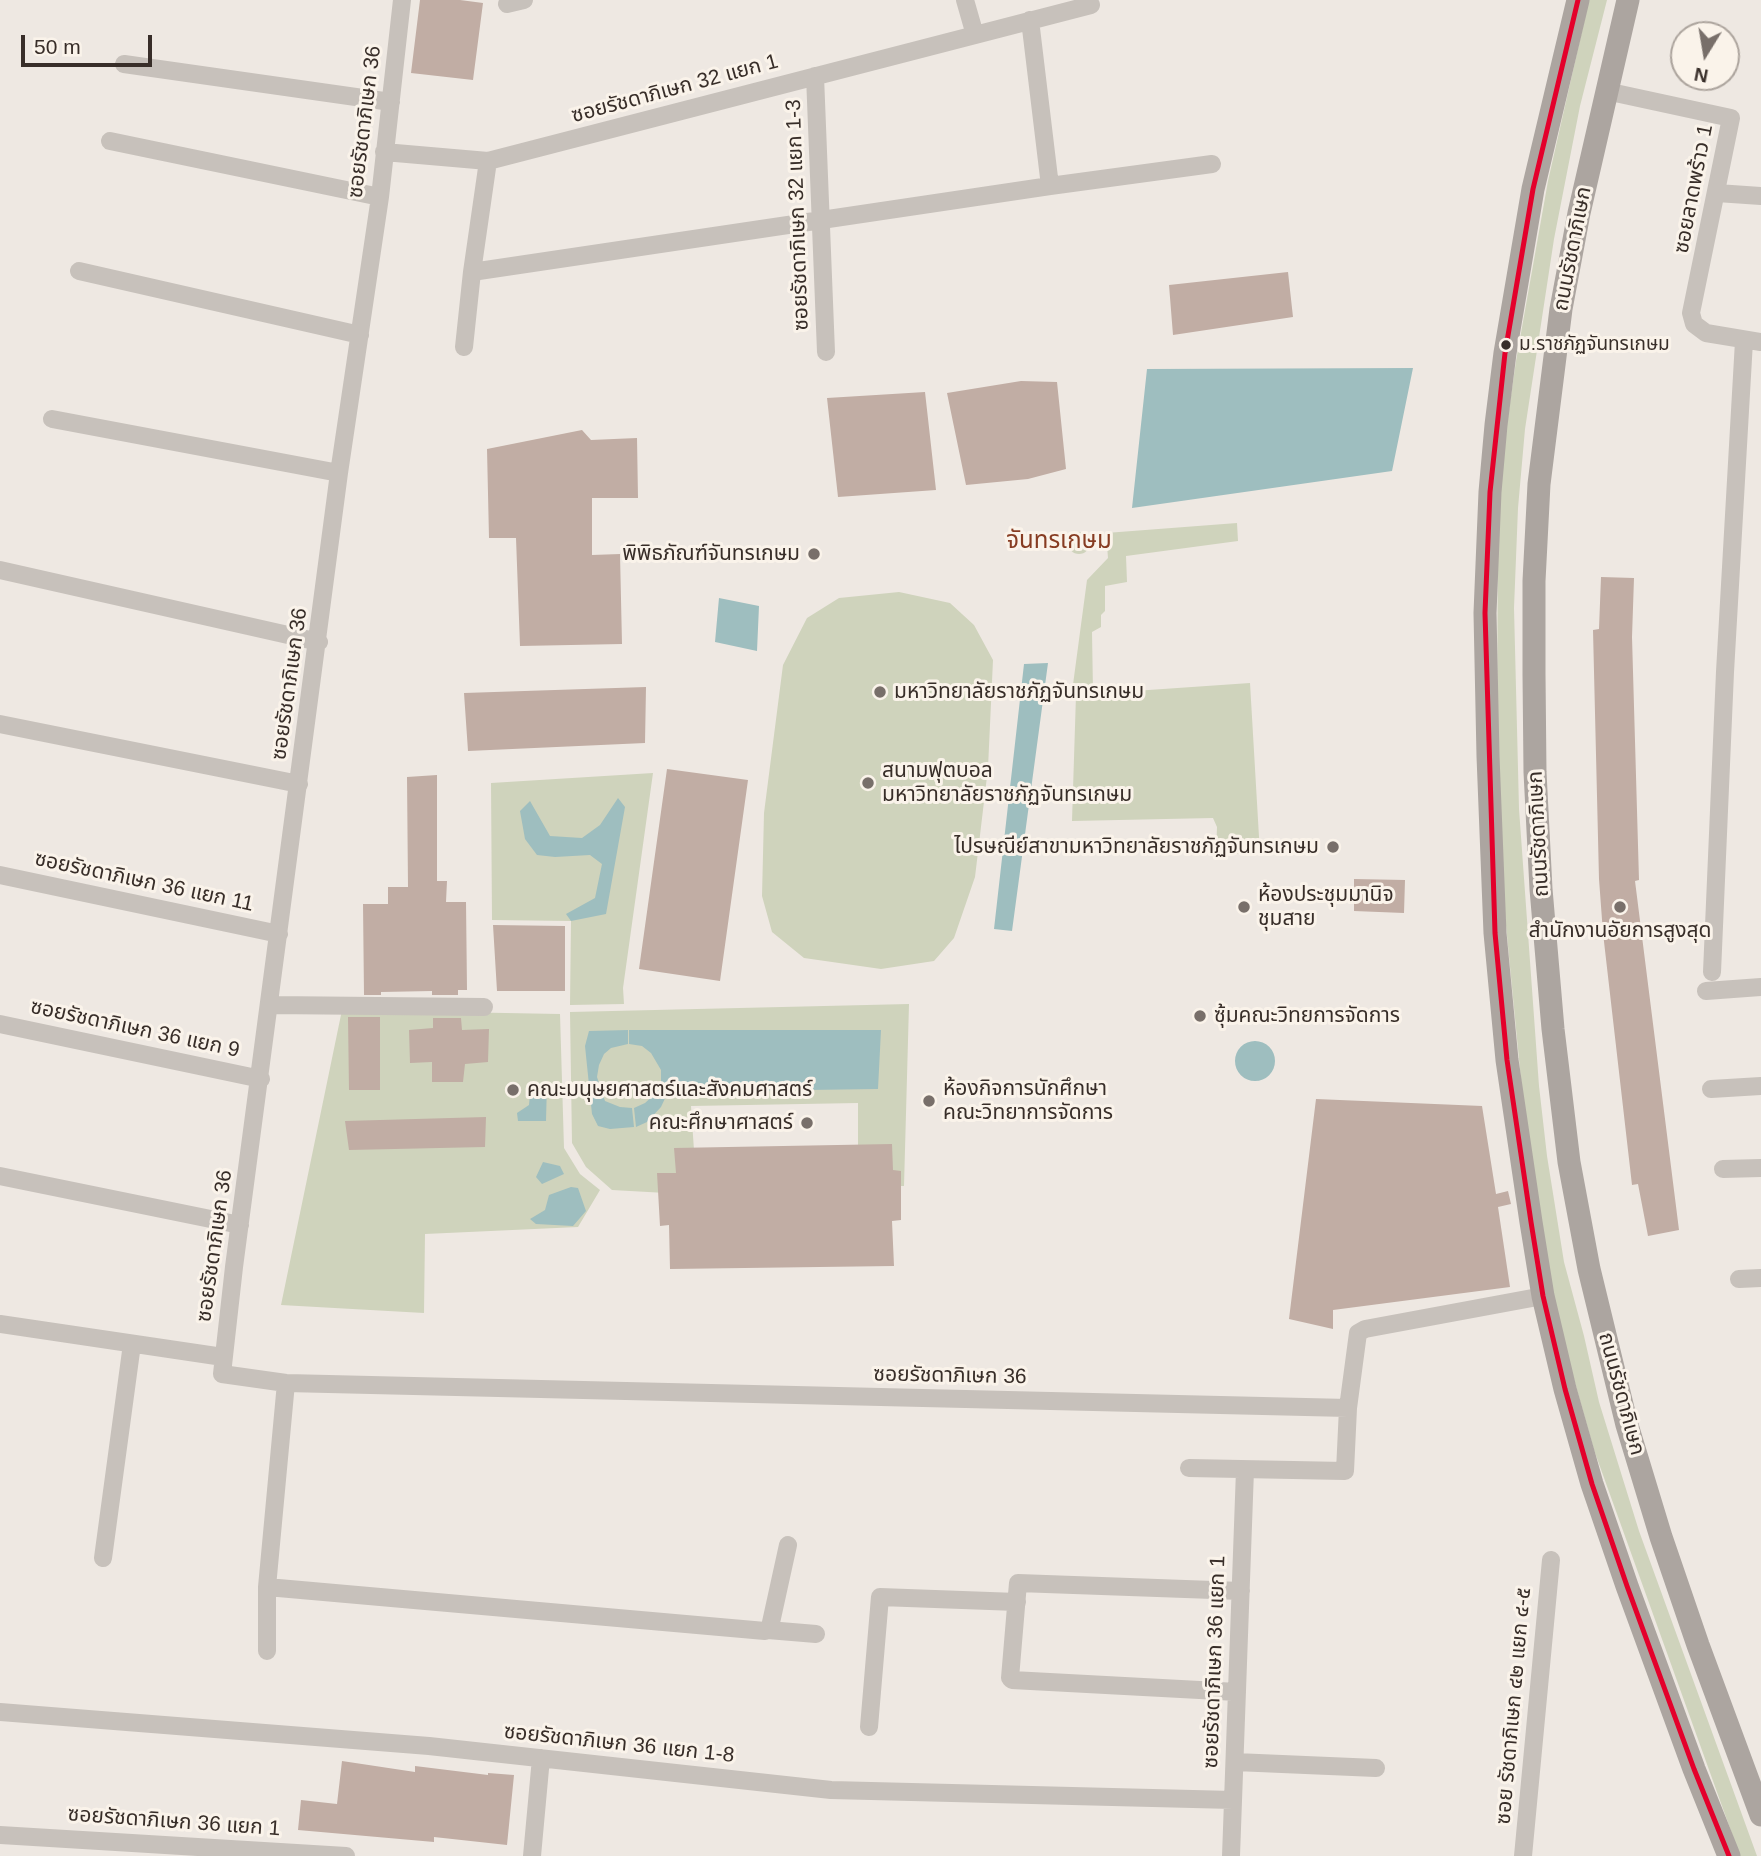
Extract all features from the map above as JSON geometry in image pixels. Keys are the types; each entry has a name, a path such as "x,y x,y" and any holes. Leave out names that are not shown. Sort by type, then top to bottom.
{"main road":[{"path":"1578,0 1533,189 1505,353 1490,492 1485,613 1488,756 1502,1019 1543,1296 1565,1389 1592,1484 1680,1732 1728,1856"},
{"name":"ถนนรัชดาภิเษก","path":"1628,0 1579,213 1561,309 1539,484 1534,581 1535,772 1541,890 1553,1029 1569,1162 1589,1269 1627,1425 1698,1645 1761,1815"}],"street":[{"name":"ซอยรัชดาภิเษก 36","path":"223,1365 339,473 380,197 402,0"},
{"path":"965,0 975,35"},
{"name":"ซอยรัชดาภิเษก 32 แยก 1","path":"384,152 488,161 1091,5"},
{"path":"1030,20 1050,186"},
{"path":"124,64 391,102"},
{"name":"ซอยรัชดาภิเษก 32 แยก 1-3","path":"815,76 826,352"},
{"name":"ซอยลาดพร้าว 1","path":"1606,91 1731,118 1691,313 1694,324 1706,333 1752,341"},
{"path":"110,141 380,197"},
{"path":"464,347 488,161"},
{"path":"472,272 1212,164"},
{"path":"1717,193 1761,196"},
{"path":"79,271 360,335"},
{"path":"1712,972 1724,672 1752,341"},
{"path":"52,419 339,473"},
{"path":"0,570 318,642"},
{"path":"0,724 299,784"},
{"name":"ซอยรัชดาภิเษก 36 แยก 11","path":"0,875 279,934"},
{"path":"1706,991 1761,987"},
{"path":"270,1005 484,1007"},
{"name":"ซอยรัชดาภิเษก 36 แยก 9","path":"0,1024 261,1079"},
{"path":"1711,1089 1761,1086"},
{"path":"1723,1169 1761,1168"},
{"path":"0,1176 240,1225"},
{"path":"1739,1279 1761,1278"},
{"path":"1189,1468 1346,1471 1348,1408 1358,1333 1364,1329 1543,1296"},
{"name":"ซอยรัชดาภิเษก 36","path":"0,1324 132,1344 286,1383 1348,1408"},
{"path":"103,1558 132,1344"},
{"path":"267,1651 267,1587 286,1383"},
{"name":"ซอยรัชดาภิเษก 36 แยก 1","path":"1231,1856 1245,1470"},
{"path":"768,1630 788,1545"},
{"name":"ซอย รัชดาภิเษก ๔๒ แยก ๔-๕","path":"1523,1856 1551,1560"},
{"path":"1237,1692 1010,1678 1018,1583 1241,1591"},
{"path":"267,1587 816,1634"},
{"path":"869,1727 880,1597 1017,1602"},
{"name":"ซอยรัชดาภิเษก 36 แยก 1-8","path":"0,1712 415,1745 831,1790 1233,1800"},
{"path":"532,1856 541,1758"},
{"path":"1235,1762 1376,1768"},
{"name":"ซอยรัชดาภิเษก 36 แยก 1","path":"0,1835 180,1851 346,1856"}],"green space":[{"path":"1589,0 1607,0 1580,106 1554,239 1525,429 1518,508 1514,608 1519,809 1539,1086 1564,1262 1599,1402 1639,1531 1757,1856 1740,1856 1594,1450 1557,1319 1526,1131 1504,905 1497,727 1498,529 1505,437 1548,181"},
{"path":"1237,523 1238,541 1126,556 1127,582 1105,586 1105,611 1101,615 1101,627 1092,632 1093,692 1072,692 1087,580 1108,558 1106,533"},
{"path":"1079,532 1089,539 1090,543 1083,553 1079,554 1069,547 1068,543 1075,533"},
{"path":"899,592 950,603 974,625 993,660 988,768 975,877 954,938 934,961 881,969 804,958 772,932 762,896 764,813 783,665 807,618 839,598"},
{"path":"1250,683 1260,854 1216,854 1217,827 1213,818 1072,821 1076,695"},
{"path":"653,773 623,988 624,1004 570,1005 571,921 492,920 491,783"},
{"path":"909,1004 904,1186 858,1186 858,1103 691,1106 696,1180 666,1193 612,1190 586,1167 572,1143 570,1012"},
{"path":"342,1010 560,1014 564,1148 580,1174 600,1190 578,1227 425,1234 424,1313 281,1305"}],"water":[{"path":"1413,368 1392,471 1132,508 1147,369"},
{"path":"719,598 759,606 757,651 715,642"},
{"path":"1048,663 1012,931 994,929 1024,664"},
{"path":"618,798 625,807 606,914 571,921 566,914 595,898 602,864 590,855 537,855 525,839 520,811 530,801 550,836 582,838 600,825"},
{"path":"628,1030 628,1044 611,1048 604,1054 597,1077 605,1101 632,1108 634,1127 610,1129 598,1126 592,1114 585,1046 589,1031"},
{"path":"629,1030 881,1030 878,1089 668,1092 661,1107 647,1122 636,1127 634,1108 656,1093 661,1081 661,1070 651,1053 642,1046 629,1044"},
{"path":"1255,1041 1269,1047 1275,1061 1269,1075 1255,1081 1241,1075 1235,1061 1241,1047"},
{"path":"531,1083 547,1083 546,1121 518,1121 517,1113 529,1105"},
{"path":"543,1162 560,1166 564,1174 542,1184 536,1177"},
{"path":"571,1187 578,1188 586,1211 573,1226 536,1224 530,1219 545,1210 549,1195"}],"building":[{"path":"420,0 483,3 473,80 411,73"},
{"path":"1288,272 1293,317 1173,335 1169,285"},
{"path":"1021,381 1057,382 1066,469 1028,479 966,485 947,393"},
{"path":"925,392 936,490 838,497 827,398"},
{"path":"582,430 591,440 637,438 638,498 592,498 592,555 620,554 622,644 520,646 516,538 489,538 487,449"},
{"name":"สำนักงานอัยการสูงสุด","path":"1601,577 1634,578 1632,637 1639,880 1635,881 1679,1230 1648,1236 1638,1184 1632,1185 1599,879 1593,630 1599,629"},
{"path":"646,687 645,743 468,751 464,693"},
{"path":"667,769 748,780 720,981 639,969"},
{"path":"437,775 437,881 447,881 446,902 466,902 467,990 458,990 458,995 432,995 432,991 364,995 363,904 388,904 388,887 408,887 407,777"},
{"path":"1354,879 1405,880 1404,913 1354,911"},
{"path":"493,925 565,926 565,991 497,991"},
{"path":"348,1017 380,1017 380,1090 349,1090"},
{"path":"433,1018 461,1018 462,1030 489,1029 488,1062 465,1064 463,1082 432,1082 432,1062 410,1063 409,1030 433,1028"},
{"path":"1316,1099 1482,1106 1496,1194 1508,1191 1511,1204 1498,1207 1510,1287 1333,1310 1333,1329 1289,1319"},
{"path":"486,1117 485,1147 349,1150 345,1121"},
{"path":"892,1144 893,1170 901,1171 901,1220 892,1221 894,1266 670,1269 669,1225 660,1226 657,1173 676,1173 674,1148"},
{"path":"342,1761 415,1772 415,1766 488,1775 514,1775 507,1845 434,1837 434,1842 298,1830 301,1800 337,1804"}],"transit line":[{"path":"1578,0 1533,189 1505,353 1490,492 1485,613 1495,933 1507,1060 1531,1222 1543,1296 1565,1389 1592,1484 1627,1586 1729,1856"}],"place":[{"name":"ม.ราชภัฏจันทรเกษม","path":"1506,345"},
{"name":"พิพิธภัณฑ์จันทรเกษม","path":"814,554"},
{"name":"มหาวิทยาลัยราชภัฏจันทรเกษม","path":"880,692"},
{"name":"สนามฟุตบอล มหาวิทยาลัยราชภัฏจันทรเกษม","path":"868,783"},
{"name":"ไปรษณีย์สาขามหาวิทยาลัยราชภัฏจันทรเกษม","path":"1333,847"},
{"name":"ห้องประชุมมานิจ ชุมสาย","path":"1244,907"},
{"name":"สำนักงานอัยการสูงสุด","path":"1620,907"},
{"name":"ซุ้มคณะวิทยการจัดการ","path":"1200,1016"},
{"name":"คณะมนุษยศาสตร์และสังคมศาสตร์","path":"513,1090"},
{"name":"ห้องกิจการนักศึกษา คณะวิทยาการจัดการ","path":"929,1101"},
{"name":"คณะศึกษาศาสตร์","path":"807,1123"}],"district":[{"name":"จันทรเกษม","path":"1059,541"}]}
